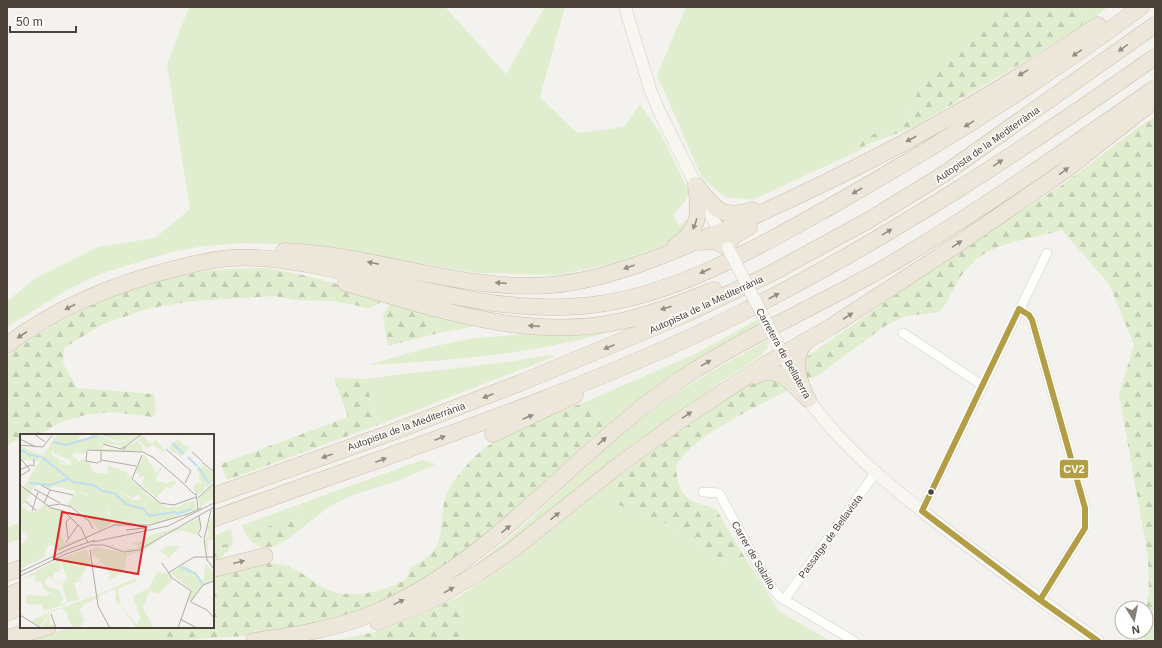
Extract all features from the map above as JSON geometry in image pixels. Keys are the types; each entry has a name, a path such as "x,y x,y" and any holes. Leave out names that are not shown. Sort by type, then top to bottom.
{"highway":[{"path":"7,346 37,325 133,274 190,256 224,251 261,250 321,254 468,280 533,286 581,281 616,271 719,232 848,172 933,127 1037,65 1127,7"},
{"path":"96,294 159,273 218,259 248,258 287,261 318,266 434,292 505,305 530,307 577,307 639,296 667,287 730,260 849,196 1012,98 1141,7"},
{"name":"Autopista de la Mediterrània","path":"214,496 463,406 686,314 770,274 828,243 944,174 1155,25"},
{"name":"Autopista de la Mediterrània","path":"214,519 359,468 531,403 655,352 739,314 797,284 876,239 990,169 1155,57"},
{"path":"254,641 307,633 348,622 391,605 440,578 511,525 616,428 682,378 741,343 900,259 1059,155 1155,88"},
{"path":"265,641 299,639 359,628 385,620 434,599 480,572 511,551 620,465 716,396 767,355 784,344 792,344 811,338 1019,203 1063,172 1155,100"},
{"path":"693,243 714,241 728,248 729,240 737,234 808,198 848,172"},
{"path":"159,273 230,265 276,266 326,277 427,306 485,320 514,325 554,328 595,325 644,315 716,289 791,252 872,208 944,174"},
{"path":"696,185 714,207 728,214 744,212 806,192"},
{"path":"657,256 682,241 694,227 699,209 696,185"},
{"path":"806,396 796,363 798,353 811,338"},
{"path":"493,434 546,410 655,352"},
{"path":"716,396 762,373 772,371 785,377 806,396"},
{"path":"214,529 285,502 359,468"},
{"path":"214,569 265,556"},
{"path":"7,574 20,568"},
{"path":"7,596 20,590"},
{"path":"7,613 20,606"},
{"path":"7,638 44,628"}],"street":[{"name":"Carretera de Bellaterra","path":"625,7 652,95 719,232 779,348 806,396 840,437 876,472 922,511 1040,600 1098,641"},
{"path":"922,511 1047,253"},
{"path":"1019,309 1029,315 1032,320 1086,508 1087,518 1086,528 1040,600"},
{"path":"903,333 982,385"},
{"name":"Passatge de Bellavista","path":"784,600 876,472"},
{"name":"Carrer de Salzillo","path":"703,492 719,493 768,583 784,600 854,641"}],"green space":[{"path":"189,7 445,7 506,74 545,7 565,7 540,97 577,133 624,127 640,104 662,136 689,192 686,200 673,215 679,225 691,217 682,234 667,244 618,262 559,275 477,273 312,245 243,243 205,246 171,252 100,274 67,290 7,327 7,301 36,278 98,247 155,238 190,209 167,64"},
{"path":"686,7 1003,7 911,106 910,120 894,130 865,136 849,151 873,144 753,200 725,197 702,178 657,75"},
{"path":"1003,7 1086,7 1088,13 1080,28 914,127 848,152 865,136 894,130 910,120 911,106 929,71 976,27"},
{"path":"1086,7 1108,7 1080,28 1088,13"},
{"path":"1155,117 1155,641 1144,641 1154,640 1154,600 1147,600 1149,592 1148,557 1119,394 1134,345 1109,284 1062,230 995,248 984,254 973,262 963,273 946,303 939,312 906,316 885,326 817,376 806,380 805,358 955,254 1062,185 1140,126"},
{"path":"265,268 308,276 434,312 439,333 388,346 383,316 390,303 383,301 371,308 365,308 332,301 296,300 275,296 193,301 150,308 103,324 64,348 63,363 77,388 154,394 156,412 153,417 112,412 85,415 64,421 40,434 20,434 20,443 17,439 7,446 7,356 49,328 72,315 121,293 146,284 171,278 230,269"},
{"path":"434,312 473,322 472,327 439,333"},
{"path":"757,320 760,326 640,400 608,425 587,401 695,354"},
{"path":"625,327 562,344 530,350 466,358 368,365 426,348 474,338"},
{"path":"768,340 767,346 769,346 759,357 718,384 637,445 552,513 470,569 515,533 622,435 658,406 720,367"},
{"path":"551,355 556,356 378,425 365,379 504,362"},
{"path":"334,378 365,379 378,425 227,480 221,464 348,417"},
{"path":"774,378 790,389 727,422 712,432 685,454 676,466 677,477 682,492 698,503 716,509 745,558 727,561 710,553 661,520 638,513 617,504 613,493 613,481 672,436 732,395 757,382"},
{"path":"587,401 608,425 585,444 538,492 442,572 368,611 274,634 166,641 160,628 214,628 214,575 237,568 263,563 285,565 291,567 322,587 342,594 375,591 405,580 411,567 433,552 438,543 447,493 467,465 478,453 492,443 507,434"},
{"path":"422,460 436,464 400,480 350,496 329,507 308,523 302,517 245,533 242,525"},
{"path":"613,481 613,493 617,504 638,513 661,520 710,553 726,561 745,558 779,611 830,641 458,641 462,630 463,619 462,608 458,597 513,561"},
{"path":"302,517 308,523 285,541 276,545 260,547 252,542 245,533"},
{"path":"20,523 20,539 7,543 7,527"},
{"path":"231,529 233,542 214,548 214,536"},
{"path":"233,542 229,550 214,563 214,548"},
{"path":"458,597 462,608 463,624 458,641 332,641 375,632 424,613"},
{"path":"68,628 160,628 166,641 22,641"}],"transit line":[{"name":"CV2","path":"1019,309 1029,315 1032,320 1085,508 1085,528 1040,600 922,511 1019,309"},
{"name":"CV2","path":"1040,600 1098,641"}]}
